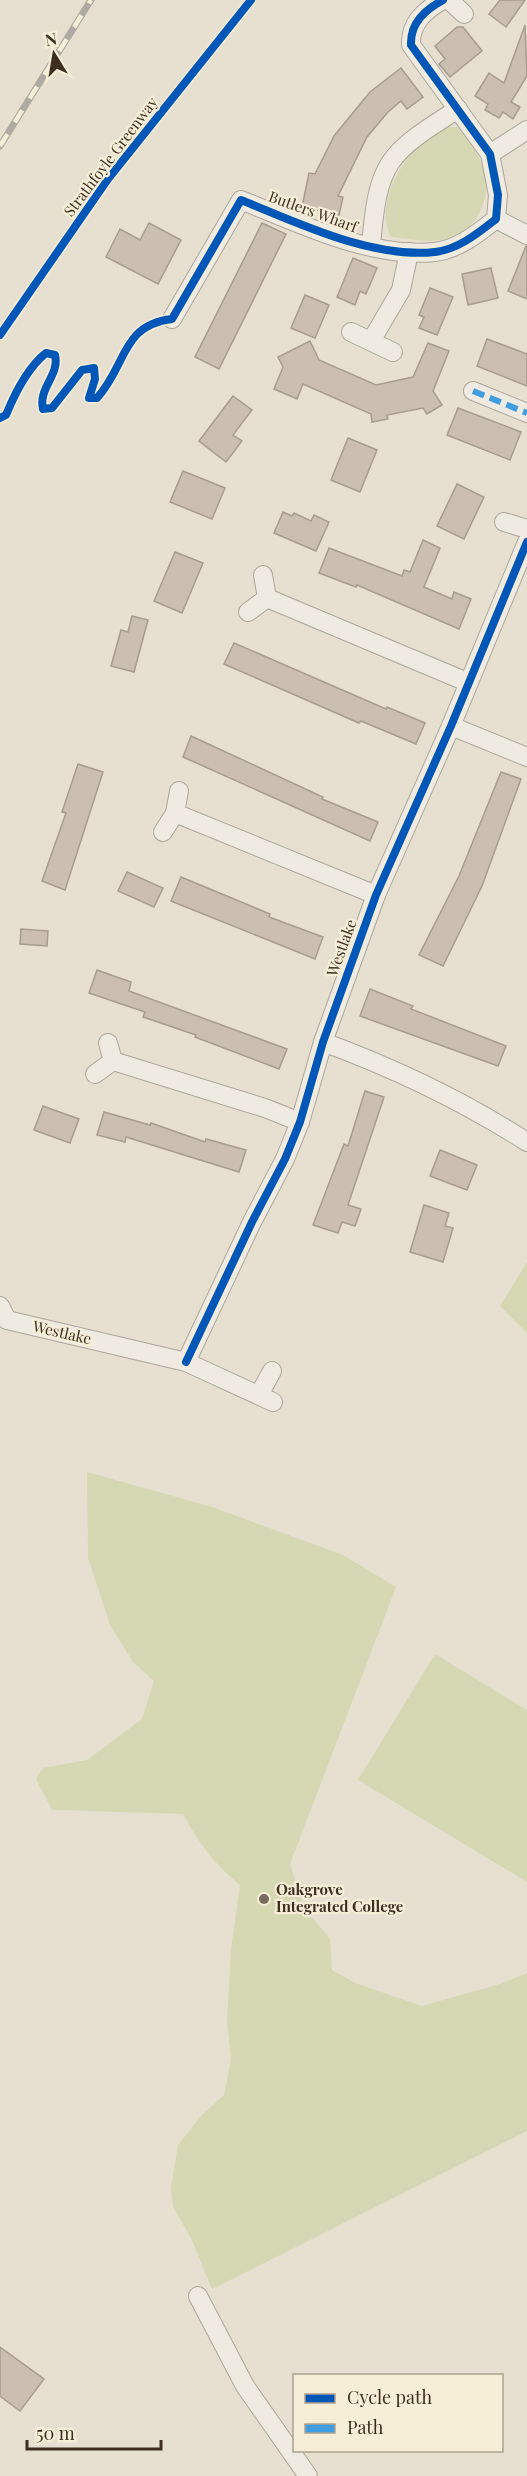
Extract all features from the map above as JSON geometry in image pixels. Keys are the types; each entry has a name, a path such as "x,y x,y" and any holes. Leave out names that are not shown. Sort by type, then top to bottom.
{"street":[{"path":"443,0 429,8 415,24 410,33 411,45 490,154 498,195 496,219 527,235"},
{"path":"449,0 464,14"},
{"name":"Butlers Wharf","path":"371,246 375,198 388,162 410,139 458,109"},
{"path":"490,154 527,130"},
{"name":"Butlers Wharf","path":"172,319 241,200 341,240 409,252 437,252 467,241 496,219"},
{"path":"371,341 401,290 409,252"},
{"path":"351,332 393,352"},
{"path":"473,391 527,413"},
{"path":"504,522 527,529"},
{"name":"Westlake","path":"186,1362 252,1222 285,1159 300,1122 323,1041 376,895 451,726 467,682 527,542"},
{"path":"263,575 267,598"},
{"path":"267,598 467,682"},
{"path":"248,612 267,598"},
{"path":"451,726 527,757"},
{"path":"163,832 175,813 179,791"},
{"path":"175,813 376,895"},
{"path":"323,1041 435,1090 495,1121 527,1142"},
{"path":"95,1074 111,1052 300,1122"},
{"name":"Westlake","path":"2,1317 186,1362 266,1399 272,1371"},
{"path":"198,2296 245,2386 308,2476"}],"green space":[{"path":"447,127 459,127 482,164 487,187 478,216 465,230 447,239 426,241 391,237 386,212 392,186 398,173 422,143"},
{"path":"527,1262 527,1333 500,1306"},
{"path":"87,1472 212,1507 343,1555 396,1587 290,1864 304,1907 330,1939 332,1970 355,1983 422,2006 500,1984 527,1973 527,2131 212,2289 191,2238 173,2207 171,2188 178,2145 202,2115 224,2095 231,2059 227,2020 231,1949 240,1885 208,1853 183,1814 52,1810 36,1779 43,1768 87,1760 142,1719 154,1681 133,1662 110,1625 88,1558"},
{"path":"435,1654 527,1710 527,1882 358,1780"}],"building":[{"path":"500,0 525,0 506,27 489,14"},
{"path":"525,25 527,76 511,102 520,107 513,119 503,112 499,118 485,110 488,104 475,96 489,73 504,83"},
{"path":"457,27 463,27 482,51 450,77 439,64 445,59 435,46"},
{"path":"401,68 423,97 407,109 401,101 388,112 367,137 338,196 343,197 339,215 302,207 309,173 315,174 334,136 370,92"},
{"path":"149,223 181,240 158,284 106,257 120,229 140,240"},
{"path":"262,223 286,234 219,369 195,357"},
{"path":"527,246 527,299 508,291"},
{"path":"353,258 377,268 366,294 360,291 355,305 337,297"},
{"path":"491,268 498,298 468,305 462,274"},
{"path":"430,288 453,297 437,335 419,328 424,317 419,315"},
{"path":"305,295 329,305 315,338 291,328"},
{"path":"487,339 527,354 527,386 477,366"},
{"path":"310,341 319,360 376,385 413,377 428,343 449,351 433,391 442,405 427,414 423,408 387,415 388,419 372,422 371,414 303,384 297,399 274,389 283,367 278,357"},
{"path":"233,396 252,410 233,435 242,441 226,462 199,441"},
{"path":"458,408 521,432 510,460 447,435"},
{"path":"348,438 377,450 360,492 331,480"},
{"path":"183,471 225,488 212,519 170,502"},
{"path":"457,484 484,497 464,539 437,526"},
{"path":"283,512 292,516 294,513 311,521 314,515 329,522 316,551 274,533"},
{"path":"423,540 440,548 424,587 452,599 454,592 471,599 459,629 357,585 356,587 319,573 329,548 402,576 404,570 410,572"},
{"path":"175,552 203,563 182,613 154,601"},
{"path":"132,616 148,620 134,672 111,666 121,630 128,632"},
{"path":"234,643 386,709 387,707 425,723 416,744 361,721 359,723 224,664"},
{"path":"191,736 323,797 322,799 378,822 370,841 183,757"},
{"path":"78,764 103,772 65,890 42,881 66,813 62,812"},
{"path":"501,772 521,779 482,886 443,966 419,955 459,876"},
{"path":"127,872 163,888 154,907 118,891"},
{"path":"181,877 270,914 269,917 323,937 315,959 171,901"},
{"path":"21,929 48,931 47,946 20,944"},
{"path":"97,970 131,982 129,991 287,1049 279,1069 195,1037 196,1035 143,1017 145,1012 89,993"},
{"path":"370,989 413,1006 411,1009 506,1046 498,1066 360,1016"},
{"path":"365,1091 384,1097 348,1205 361,1209 355,1226 342,1222 338,1233 313,1225 344,1144 348,1146"},
{"path":"43,1106 79,1119 70,1143 34,1130"},
{"path":"104,1112 150,1125 151,1123 205,1142 206,1139 246,1150 239,1172 126,1137 125,1142 97,1135"},
{"path":"440,1150 477,1165 467,1190 430,1176"},
{"path":"424,1205 449,1213 445,1226 453,1228 443,1262 410,1252"},
{"path":"0,2347 44,2379 20,2411 0,2396"}],"railway":[{"path":"0,146 91,0"}],"marked path":[{"path":"473,391 527,413"}],"cycle path":[{"name":"Strathfoyle Greenway","path":"0,335 108,179 251,0"},
{"path":"0,418 6,415 27,373 46,353 55,355 56,362 43,395 43,409 52,408 82,370 94,368 95,379 89,398 97,398 134,338 143,329 172,319 241,200 361,245 411,253 435,252 452,248 468,240 496,219 498,195 490,154 411,45 413,30 420,18 443,0"},
{"path":"186,1362 252,1222 285,1159 300,1122 323,1042 376,895 451,726 527,542"}],"place":[{"name":"Oakgrove Integrated College","path":"264,1899"}]}
